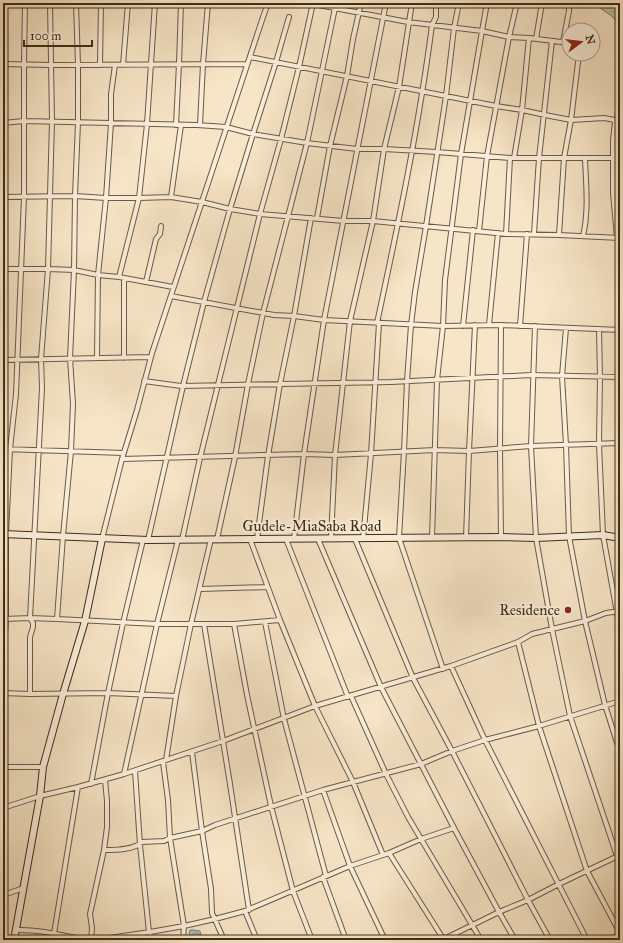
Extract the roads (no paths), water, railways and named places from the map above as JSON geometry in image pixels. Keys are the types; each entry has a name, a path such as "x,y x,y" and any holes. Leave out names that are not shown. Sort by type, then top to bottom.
{"street":[{"path":"3,661 5,534 10,449 16,394 24,197 25,3"},
{"path":"30,694 30,637 33,627 32,620 30,618 42,388 41,359 48,269 52,122 50,3"},
{"path":"57,619 63,536 72,451 73,404 70,358 78,122 76,3"},
{"path":"100,65 101,3"},
{"path":"123,65 128,3"},
{"path":"118,277 139,198 152,65 155,3"},
{"path":"176,125 181,3"},
{"path":"200,125 208,3"},
{"path":"14,940 40,796 43,767 85,621 102,539 122,459 173,287 268,3"},
{"path":"124,774 157,624 180,540 260,214 299,67 311,3 408,22 482,31 509,37 561,42"},
{"path":"317,218 330,146 347,76 361,3"},
{"path":"294,539 304,454 324,320 386,3"},
{"path":"330,539 335,455 350,321 373,221 384,149 399,87 412,3"},
{"path":"362,539 371,454 378,323 399,223 423,92 432,25 436,17 436,3"},
{"path":"443,669 399,538 410,325 459,3"},
{"path":"432,538 437,380 443,326 445,280 461,154 474,71 488,3"},
{"path":"479,231 487,156 509,37 517,3"},
{"path":"536,39 542,3"},
{"path":"567,22 569,3"},
{"path":"183,940 184,926 170,838 164,761 191,624 235,457 263,313 306,144 335,8"},
{"path":"91,784 123,623 146,540 204,302 230,209 289,17"},
{"path":"506,234 512,158 522,110 529,38"},
{"path":"534,234 539,158 545,115 552,41"},
{"path":"250,57 571,120 604,118 618,121"},
{"path":"559,235 564,158 571,120 578,62"},
{"path":"3,64 248,64"},
{"path":"97,357 98,275 106,198 115,65"},
{"path":"3,197 171,197 260,214 344,221 399,223 506,234 618,238 613,193 613,140 618,121 620,98"},
{"path":"3,123 24,121 200,125 226,127 253,134 306,144 357,150 412,150 512,158 620,158"},
{"path":"171,197 181,125"},
{"path":"583,236 588,200 586,158"},
{"path":"257,539 268,456 280,384 294,316 311,218"},
{"path":"146,282 156,239 160,234 161,226"},
{"path":"463,326 473,230"},
{"path":"489,325 498,233"},
{"path":"520,326 527,234"},
{"path":"3,269 74,270 173,287"},
{"path":"124,278 124,358"},
{"path":"171,296 274,315 324,320 410,325 501,325 620,330"},
{"path":"466,538 475,325"},
{"path":"501,325 501,537"},
{"path":"535,326 531,446 536,538 552,629 570,716 620,862"},
{"path":"566,328 562,376 569,536 585,621 605,705 620,752"},
{"path":"599,329 599,444 603,535 618,611 620,630"},
{"path":"3,360 151,357"},
{"path":"144,381 183,386 407,381 533,375 620,377"},
{"path":"122,459 304,454 371,454 435,450 469,451 531,446 620,443"},
{"path":"3,449 124,453"},
{"name":"Gudele-MiaSaba Road","path":"5,534 146,540 536,538 603,535 620,538"},
{"path":"250,539 267,587 315,706 353,782 383,855"},
{"path":"286,539 349,697 386,774 408,817 481,940"},
{"path":"318,539 381,687 454,828 515,940"},
{"path":"355,539 413,678 550,940"},
{"path":"200,589 267,587"},
{"path":"3,808 40,796 91,784 135,771 255,730 315,706 443,669 518,642 532,634 618,611"},
{"path":"4,619 30,618 157,624 234,624 280,620"},
{"path":"265,622 284,719 324,876 346,940"},
{"path":"204,624 230,784 247,910 257,940"},
{"path":"234,624 272,806 293,891 312,940"},
{"path":"518,642 539,726 587,871 620,933 610,940"},
{"path":"451,666 485,740 587,940"},
{"path":"3,693 108,693 176,696"},
{"path":"104,850 122,850 140,845 142,842 164,841 170,838 202,831 215,825 322,790 421,764 452,751 485,740 539,726 620,701"},
{"path":"192,752 202,831 212,889 212,913 224,940"},
{"path":"3,767 43,767"},
{"path":"135,771 140,845 152,940"},
{"path":"91,940 92,928 90,914 104,850 107,821 105,780"},
{"path":"53,940 78,787"},
{"path":"322,790 350,866 385,940"},
{"path":"95,940 120,938 184,926 247,910 324,876 454,828"},
{"path":"389,853 444,940 618,855"},
{"path":"3,895 24,888"},
{"path":"16,930 55,933 72,938 87,940"}],"water":[{"path":"190,930 200,931 201,935 213,938 214,940 192,940 189,933"}],"place":[{"name":"Residence","path":"568,610"}]}
